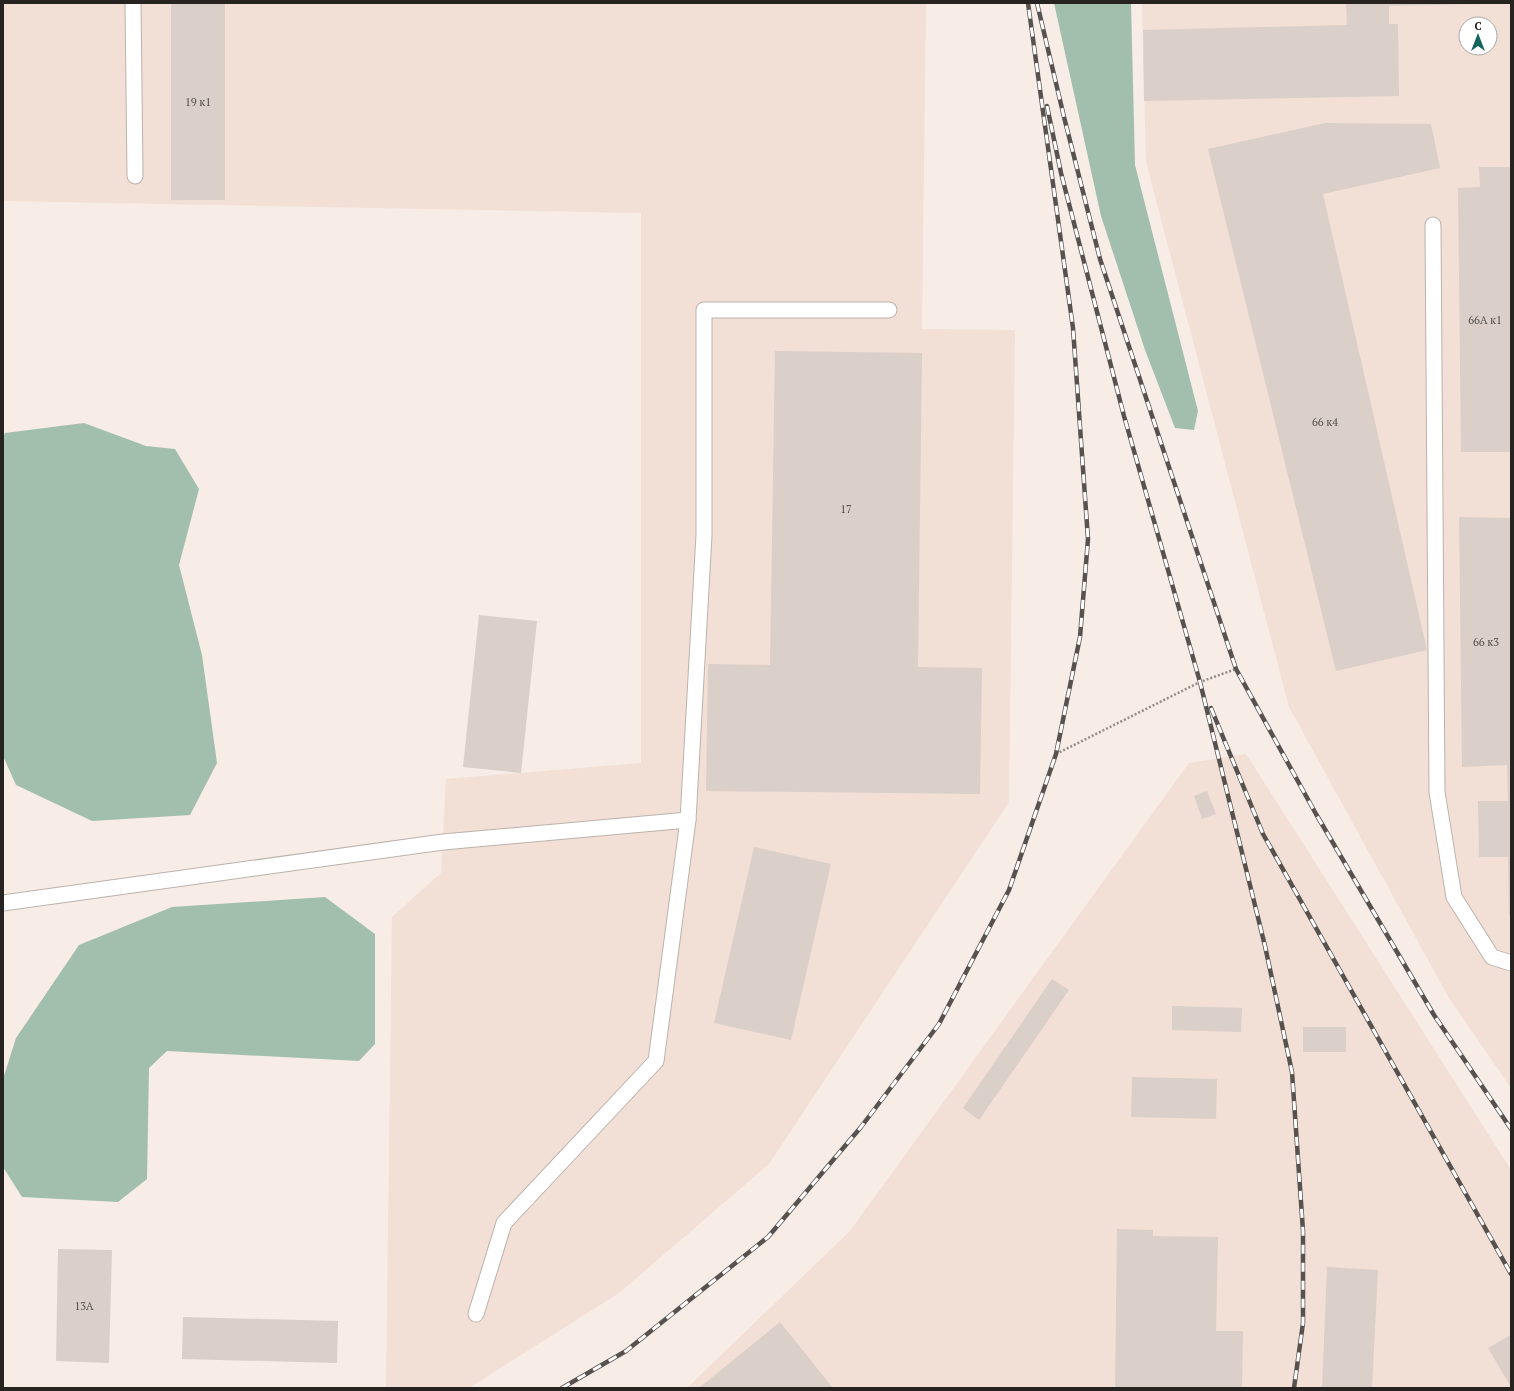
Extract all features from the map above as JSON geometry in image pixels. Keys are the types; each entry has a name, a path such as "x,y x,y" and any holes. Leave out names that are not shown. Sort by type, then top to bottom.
{"lane":[{"path":"133,3 135,176"},
{"path":"1433,224 1438,792 1454,897 1492,957 1511,962"},
{"path":"476,1314 504,1223 656,1061 688,820 704,535 704,310 889,310"},
{"path":"3,903 443,842 688,820"}],"path":[{"path":"1056,754 1200,682 1236,669"}],"shaded area":[{"path":"3,3 926,3 922,329 1015,330 1009,802 769,1164 619,1293 469,1388 386,1388 392,917 441,873 446,779 641,763 641,213 3,201"},
{"path":"1142,3 1511,3 1511,1088 1449,998 1289,707 1146,162"},
{"path":"1246,754 1511,1170 1511,1388 687,1388 850,1231 1189,763"}],"green space":[{"path":"1054,3 1131,3 1135,165 1198,411 1194,430 1175,428 1145,350 1101,216"},
{"path":"84,423 146,446 175,449 199,489 179,565 202,655 217,763 190,815 92,821 16,785 3,756 3,438 5,433"},
{"path":"325,897 375,934 375,1044 359,1061 167,1051 149,1068 147,1179 118,1202 22,1197 3,1167 3,1079 16,1038 79,945 172,907"}],"building":[{"path":"171,3 225,3 225,200 171,200"},
{"path":"1346,3 1480,4 1389,6 1389,24 1398,24 1399,96 1144,101 1143,30 1347,25"},
{"path":"1325,123 1431,124 1440,168 1323,194 1427,650 1336,671 1208,149"},
{"path":"1479,167 1511,167 1511,452 1461,452 1458,188 1480,187"},
{"path":"775,351 922,353 918,667 982,668 980,794 706,791 708,664 770,665"},
{"path":"1459,517 1511,518 1511,915 1509,915 1508,857 1479,857 1478,801 1508,801 1507,765 1462,767"},
{"path":"479,615 537,621 521,773 463,767"},
{"path":"1207,791 1216,814 1202,819 1194,796"},
{"path":"754,847 831,864 791,1040 714,1023"},
{"path":"1052,979 1069,990 979,1120 963,1108"},
{"path":"1172,1006 1242,1008 1241,1032 1172,1030"},
{"path":"1303,1027 1346,1027 1346,1052 1303,1052"},
{"path":"1132,1077 1217,1079 1216,1119 1131,1117"},
{"path":"1117,1229 1153,1230 1153,1236 1218,1237 1216,1331 1243,1331 1242,1388 1115,1388"},
{"path":"58,1249 112,1250 109,1363 56,1361"},
{"path":"1327,1267 1378,1270 1372,1388 1322,1388"},
{"path":"183,1317 338,1321 337,1363 182,1359"},
{"path":"780,1322 833,1388 699,1388"},
{"path":"1511,1335 1511,1387 1488,1348"}],"railway":[{"path":"562,1388 626,1351 768,1237 861,1127 939,1024 1009,890 1056,754 1080,637 1088,539 1073,328 1028,3"},
{"path":"1037,3 1100,259 1236,669 1316,814 1434,1015 1511,1129"},
{"path":"1047,106 1061,173 1124,416 1200,682 1265,946 1292,1072 1303,1231 1303,1323 1294,1388"},
{"path":"1211,708 1263,834 1511,1274"}]}
